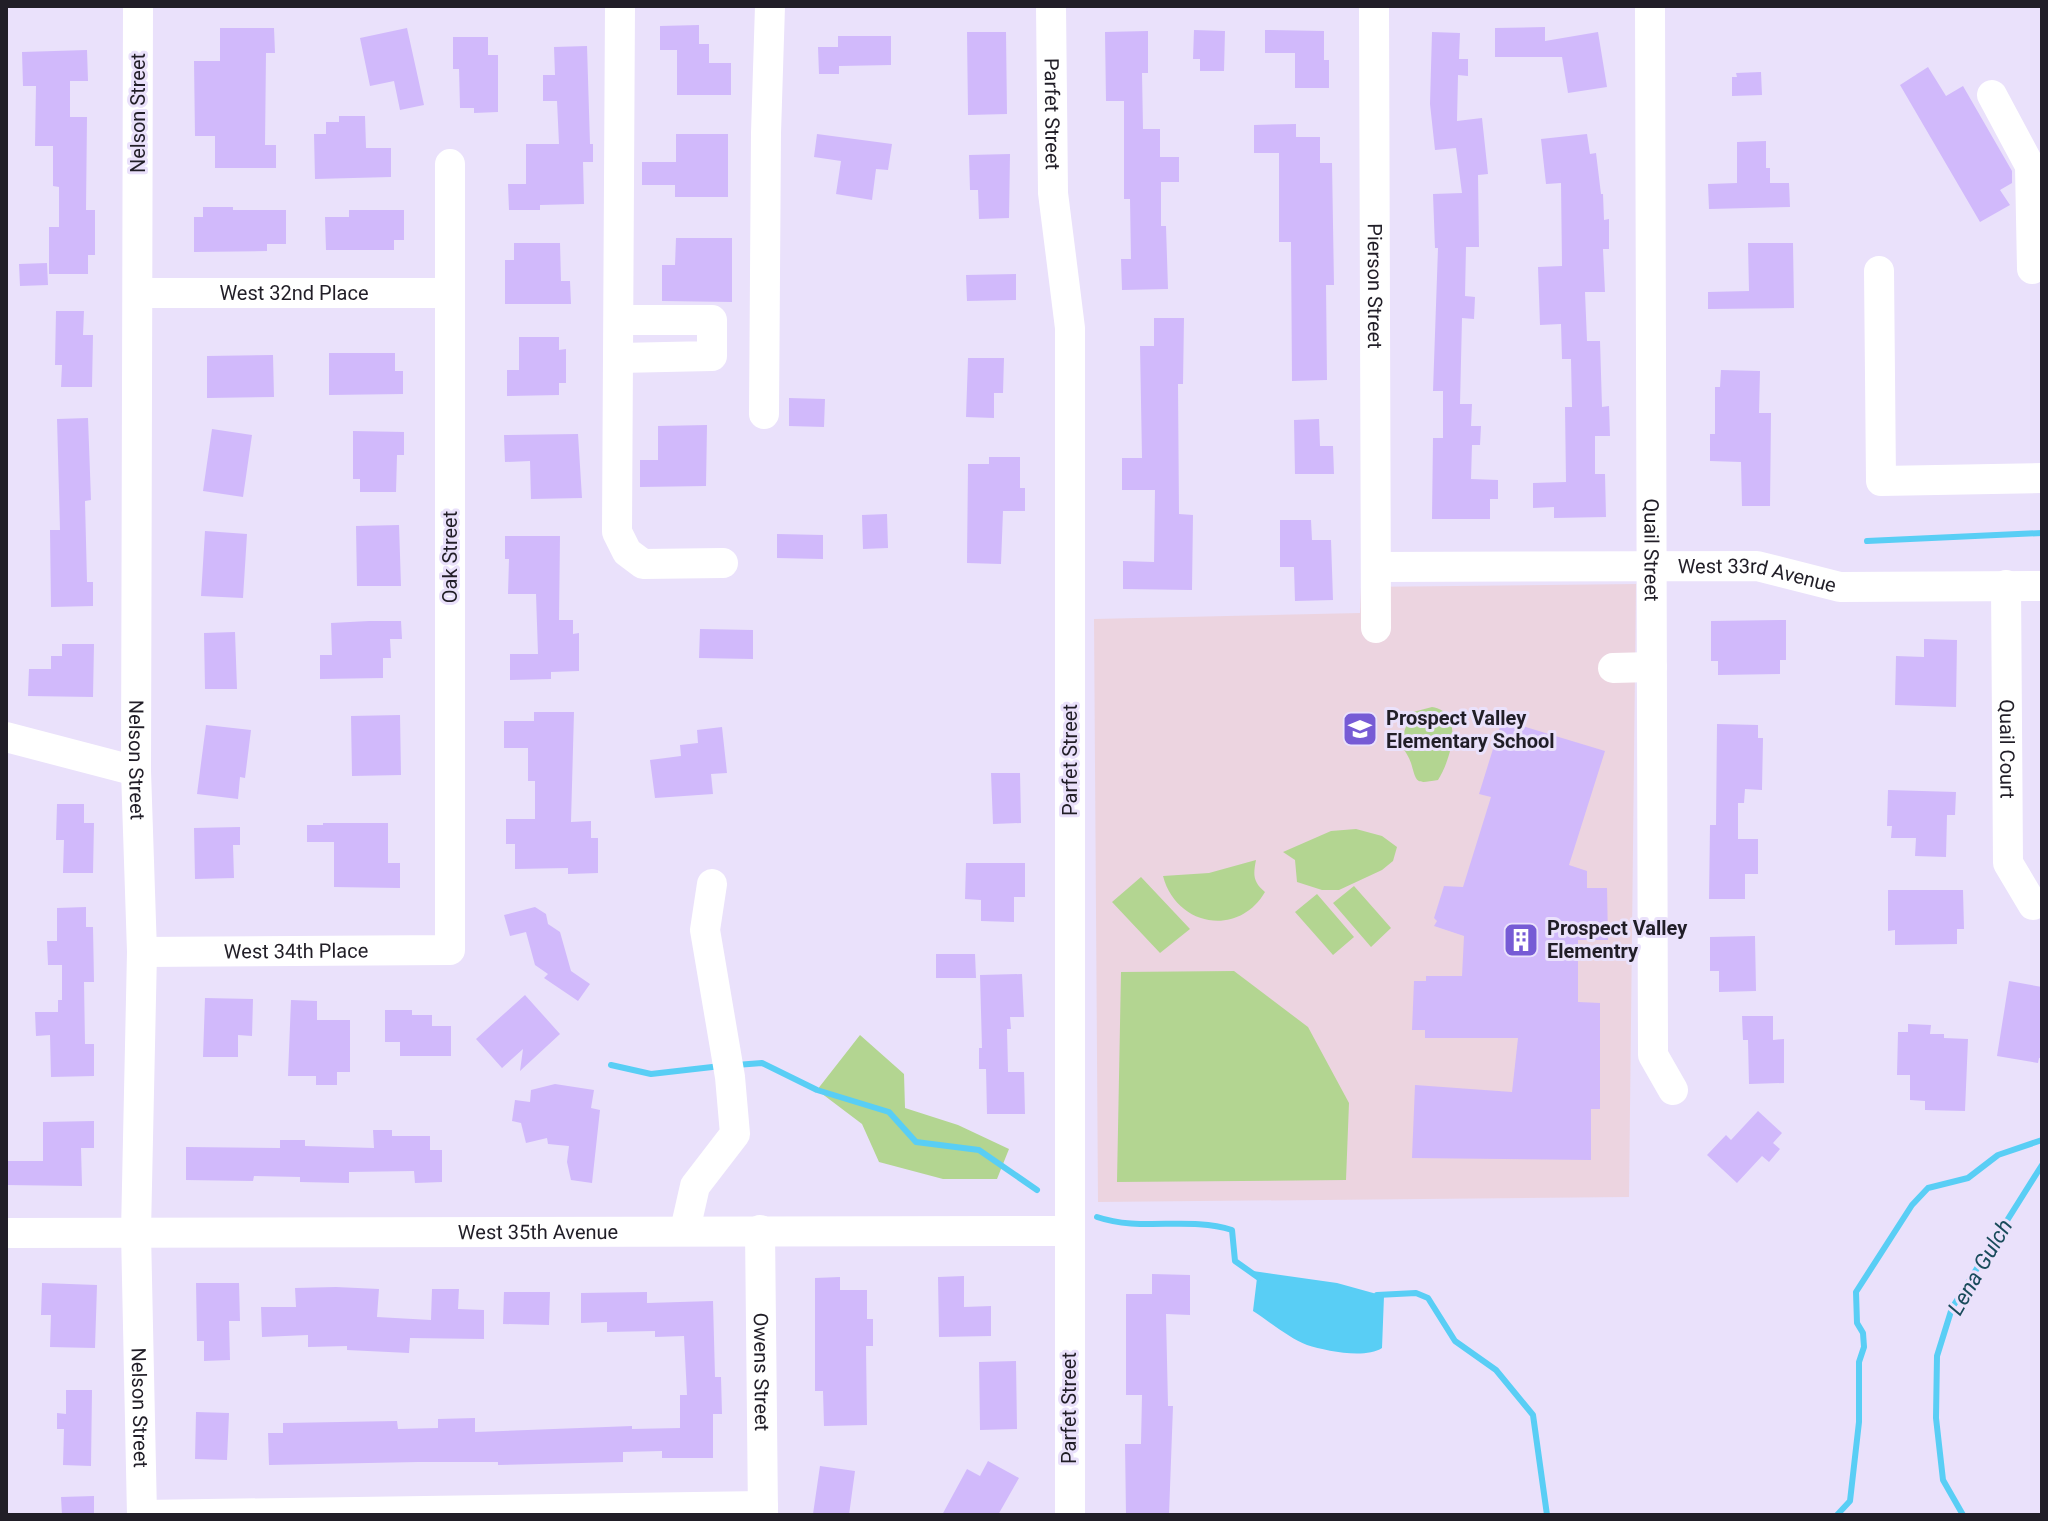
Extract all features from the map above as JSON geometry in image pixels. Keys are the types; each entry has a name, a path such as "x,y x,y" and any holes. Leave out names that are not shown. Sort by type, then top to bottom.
{"street":[{"name":"Nelson Street","path":"138,6 136,771 142,952 136,1232 142,1515"},
{"path":"620,6 617,532 627,552 643,564 723,563"},
{"path":"764,414 770,6"},
{"name":"Parfet Street","path":"1051,6 1053,193 1070,328 1070,1515"},
{"name":"Pierson Street","path":"1374,6 1376,628"},
{"name":"Quail Street","path":"1650,6 1653,1055 1673,1090"},
{"path":"1992,95 2030,166 2032,269"},
{"name":"Oak Street","path":"450,164 450,950"},
{"path":"1879,271 1881,481 2042,478"},
{"name":"West 32nd Place","path":"138,293 450,293"},
{"path":"619,320 712,320 712,356 619,358"},
{"name":"West 33rd Avenue","path":"1376,567 1757,566 1840,587 2042,586"},
{"name":"Quail Court","path":"2006,585 2008,863 2033,905"},
{"path":"1613,668 1652,667"},
{"path":"6,737 136,771"},
{"path":"685,1230 695,1186 735,1134 728,1067 705,930 712,884"},
{"name":"West 34th Place","path":"142,952 450,950"},
{"name":"Owens Street","path":"760,1230 763,1510"},
{"name":"West 35th Avenue","path":"6,1233 1069,1231"},
{"path":"142,1515 763,1510"}],"shaded area":[{"path":"1636,584 1629,1197 1098,1202 1094,619 1360,613 1361,587"}],"green space":[{"path":"1432,707 1443,711 1449,718 1452,738 1447,761 1438,780 1421,782 1416,778 1401,745 1413,712"},
{"path":"1356,829 1382,836 1397,847 1393,861 1382,870 1339,890 1322,890 1297,882 1295,860 1283,852 1331,831"},
{"path":"1256,860 1255,878 1265,892 1253,907 1240,916 1224,920 1209,920 1181,906 1170,893 1163,876 1209,873"},
{"path":"1141,877 1190,929 1160,953 1112,902"},
{"path":"1354,886 1391,928 1371,947 1333,903"},
{"path":"1317,894 1354,937 1333,955 1295,912"},
{"path":"1234,971 1308,1027 1349,1103 1346,1180 1117,1182 1121,972"},
{"path":"860,1035 904,1074 905,1108 958,1125 1009,1149 997,1179 943,1179 879,1162 862,1124 817,1090"}],"water":[{"path":"1246,1270 1337,1283 1384,1296 1382,1348 1366,1353 1345,1353 1307,1345 1293,1338 1253,1311 1257,1278"}],"building":[{"path":"699,25 699,44 709,44 709,63 731,63 731,95 677,95 677,50 660,50 660,26"},
{"path":"1545,27 1545,41 1598,32 1607,87 1568,93 1562,57 1495,57 1495,28"},
{"path":"220,28 274,28 275,53 266,53 265,145 276,145 276,168 215,168 215,136 195,136 194,61 220,61"},
{"path":"407,28 424,105 400,110 394,81 370,86 360,38"},
{"path":"1194,30 1225,31 1224,71 1200,71 1200,59 1193,59"},
{"path":"1265,30 1324,31 1324,60 1329,60 1329,88 1295,88 1295,53 1265,53"},
{"path":"1148,31 1148,73 1142,73 1143,129 1160,129 1160,157 1179,157 1179,182 1161,182 1161,226 1166,226 1168,289 1122,290 1121,259 1131,259 1130,199 1124,199 1124,101 1106,101 1105,32"},
{"path":"967,32 1006,32 1007,114 968,115"},
{"path":"1432,32 1460,33 1459,59 1468,59 1468,76 1458,75 1457,121 1482,118 1488,174 1478,175 1479,247 1466,247 1465,296 1475,297 1474,319 1462,318 1460,404 1472,404 1471,426 1481,426 1480,445 1472,445 1471,479 1498,480 1498,499 1490,499 1490,519 1432,519 1433,438 1443,438 1443,391 1433,391 1438,248 1435,248 1433,194 1462,193 1456,148 1435,150 1430,104"},
{"path":"838,36 891,36 891,65 839,66 839,74 819,74 818,47 838,47"},
{"path":"453,37 488,37 488,55 498,55 498,112 474,113 474,108 460,108 459,69 453,69"},
{"path":"587,46 593,162 583,162 584,204 540,205 540,210 509,210 508,184 526,184 526,144 559,144 557,101 543,101 543,75 555,75 554,47"},
{"path":"87,50 88,81 70,81 70,117 87,117 86,210 95,210 95,255 88,255 88,274 49,274 49,227 59,227 59,187 53,186 53,146 35,146 36,86 23,86 22,52"},
{"path":"1928,67 1946,96 1963,86 2012,171 2012,183 2000,190 2010,205 1980,222 1900,85"},
{"path":"1761,72 1762,95 1732,96 1732,77 1737,77 1736,73"},
{"path":"339,116 365,116 366,148 391,148 391,177 315,179 314,134 326,134 326,122 339,122"},
{"path":"1296,124 1296,137 1320,137 1320,163 1332,163 1334,285 1326,285 1327,380 1292,381 1291,242 1279,242 1279,153 1254,153 1254,125"},
{"path":"676,134 728,134 728,197 675,197 675,185 642,185 642,162 676,162"},
{"path":"817,134 892,144 888,170 876,169 872,200 836,194 841,161 814,157"},
{"path":"1587,134 1590,154 1596,153 1604,220 1609,219 1609,249 1603,249 1605,292 1585,292 1587,341 1600,341 1602,407 1609,406 1610,436 1595,436 1595,474 1605,474 1606,517 1554,518 1554,507 1533,508 1533,483 1566,482 1565,407 1572,407 1571,359 1562,359 1561,324 1540,325 1538,267 1562,266 1561,183 1546,184 1541,139"},
{"path":"1766,141 1766,168 1770,168 1770,183 1789,183 1790,207 1709,209 1708,184 1737,183 1737,142"},
{"path":"1010,154 1009,218 979,219 978,190 970,190 969,155"},
{"path":"203,207 286,210 286,244 267,244 267,251 194,252 194,217 203,217"},
{"path":"349,210 404,210 404,240 394,240 394,250 326,250 325,217 349,217"},
{"path":"676,238 732,238 732,302 662,301 662,265 675,265"},
{"path":"514,243 560,243 561,281 570,281 571,304 505,304 505,260 514,260"},
{"path":"1748,243 1793,243 1794,308 1708,309 1708,292 1749,291"},
{"path":"47,263 48,285 20,286 19,264"},
{"path":"1016,274 1016,300 967,301 966,275"},
{"path":"56,311 84,311 83,335 93,335 92,387 61,387 62,365 55,365"},
{"path":"1154,318 1184,318 1183,384 1178,384 1179,514 1193,515 1192,590 1123,589 1123,561 1154,562 1155,490 1122,490 1122,458 1142,458 1140,346 1154,346"},
{"path":"519,337 559,337 559,350 566,349 566,383 559,383 559,395 507,396 507,370 519,370"},
{"path":"329,353 395,353 395,371 403,371 403,394 329,395"},
{"path":"273,355 274,397 207,398 207,356"},
{"path":"968,358 1004,358 1003,393 994,393 994,418 966,417"},
{"path":"1721,370 1760,371 1759,413 1771,413 1770,506 1742,506 1741,462 1710,461 1710,434 1715,434 1715,387 1720,387"},
{"path":"789,398 825,399 824,427 789,426"},
{"path":"88,418 91,500 85,501 87,582 93,582 93,606 51,607 50,530 60,530 57,419"},
{"path":"1319,419 1320,446 1333,446 1334,474 1295,474 1294,420"},
{"path":"707,425 706,486 640,487 640,460 658,460 658,426"},
{"path":"212,429 252,435 243,497 203,491"},
{"path":"353,431 404,432 404,455 397,455 396,492 360,492 360,479 353,479"},
{"path":"578,434 582,498 531,499 530,461 505,462 504,435"},
{"path":"989,457 1020,457 1020,488 1025,488 1025,511 1003,511 1001,564 967,563 968,464 989,464"},
{"path":"887,514 888,548 863,549 862,515"},
{"path":"1280,520 1311,520 1312,540 1331,540 1333,600 1295,601 1294,567 1280,567"},
{"path":"399,525 401,586 357,586 356,526"},
{"path":"205,531 247,534 243,598 201,596"},
{"path":"777,534 823,535 823,559 777,558"},
{"path":"505,536 560,536 559,620 573,620 573,634 579,633 579,671 551,672 551,679 510,680 510,654 538,654 536,594 508,594 509,559 505,559"},
{"path":"1786,620 1786,660 1780,660 1780,674 1718,675 1718,661 1711,661 1711,621"},
{"path":"401,621 402,639 390,639 391,658 383,658 383,678 320,679 320,655 332,655 331,623"},
{"path":"700,629 753,630 753,659 699,658"},
{"path":"235,632 237,689 205,689 204,633"},
{"path":"1924,639 1957,640 1956,707 1895,705 1896,656 1924,657"},
{"path":"62,644 94,644 93,697 28,696 29,669 51,669 51,656 62,656"},
{"path":"534,712 574,712 571,822 591,821 591,838 598,838 598,873 568,874 568,868 515,869 515,844 506,844 506,819 535,819 535,781 528,781 528,748 504,748 504,721 534,721"},
{"path":"400,715 401,775 352,776 351,716"},
{"name":"Prospect Valley Elementry","path":"1502,720 1605,751 1569,865 1587,871 1587,888 1607,888 1608,940 1578,940 1578,1002 1600,1003 1600,1109 1591,1109 1591,1160 1412,1158 1415,1085 1512,1092 1518,1038 1425,1038 1425,1030 1412,1030 1414,981 1426,981 1426,976 1462,976 1464,936 1434,926 1437,921 1434,918 1444,886 1463,887 1491,797 1479,794"},
{"path":"1717,724 1758,725 1758,738 1763,738 1762,790 1745,789 1744,803 1738,803 1738,839 1758,839 1758,874 1745,874 1745,899 1709,899 1710,825 1716,825"},
{"path":"206,725 251,730 245,778 240,777 238,799 197,794"},
{"path":"722,727 727,773 711,774 713,794 655,798 650,760 681,756 680,745 698,743 697,730"},
{"path":"991,773 1020,773 1021,823 993,824"},
{"path":"1888,790 1956,792 1955,815 1947,815 1946,857 1915,856 1916,838 1891,838 1892,826 1887,826"},
{"path":"57,804 84,804 84,823 94,823 93,873 63,873 64,840 56,840"},
{"path":"388,823 388,863 400,863 400,888 334,887 334,842 307,842 307,825"},
{"path":"240,827 240,845 233,845 234,878 195,879 194,828"},
{"path":"966,863 1025,863 1025,897 1014,897 1014,922 981,921 981,900 965,899"},
{"path":"1888,890 1963,890 1964,929 1957,929 1957,944 1895,945 1895,930 1888,931"},
{"path":"86,907 86,927 93,927 94,982 84,982 85,1044 94,1044 94,1076 51,1077 50,1035 36,1036 35,1012 58,1012 58,1000 62,1000 62,965 48,965 47,941 57,941 57,908"},
{"path":"535,907 546,914 548,924 560,932 571,971 590,984 578,1001 544,978 548,974 535,965 526,932 510,936 504,915"},
{"path":"1755,936 1756,991 1719,992 1719,971 1710,971 1710,937"},
{"path":"936,954 975,954 976,978 936,978"},
{"path":"1022,974 1024,1017 1010,1017 1011,1029 1007,1029 1008,1072 1024,1072 1025,1114 987,1114 986,1069 979,1069 979,1048 982,1048 980,975"},
{"path":"2009,981 2042,987 2042,1058 2038,1063 1997,1056"},
{"path":"525,995 560,1034 520,1071 523,1049 502,1068 476,1039"},
{"path":"205,998 253,999 252,1036 238,1035 238,1057 203,1057"},
{"path":"291,1000 317,1001 317,1020 350,1020 350,1072 337,1072 337,1085 316,1085 316,1076 288,1076"},
{"path":"385,1010 412,1010 412,1015 432,1015 432,1026 451,1026 451,1056 400,1056 400,1042 385,1042"},
{"path":"1742,1016 1773,1016 1773,1040 1784,1039 1784,1083 1749,1084 1748,1040 1743,1040"},
{"path":"1908,1024 1931,1025 1930,1034 1944,1034 1944,1038 1968,1039 1965,1111 1925,1110 1925,1101 1910,1100 1910,1075 1897,1075 1898,1032 1908,1032"},
{"path":"555,1084 594,1090 591,1108 600,1110 592,1183 571,1180 567,1162 569,1146 548,1144 547,1138 526,1143 521,1123 512,1121 515,1100 530,1102 531,1090"},
{"path":"1758,1111 1782,1133 1773,1143 1780,1149 1769,1162 1762,1156 1737,1183 1707,1155 1726,1135 1731,1140"},
{"path":"94,1121 94,1148 81,1148 82,1186 6,1185 6,1161 43,1161 43,1122"},
{"path":"373,1130 392,1130 392,1136 430,1136 430,1150 442,1150 442,1182 415,1183 414,1171 349,1172 349,1183 300,1182 300,1177 254,1176 253,1181 186,1180 186,1147 280,1148 280,1140 305,1140 305,1146 374,1148"},
{"path":"1152,1274 1190,1275 1190,1315 1166,1314 1168,1406 1173,1406 1169,1515 1126,1515 1125,1444 1141,1444 1142,1395 1126,1395 1126,1294 1152,1294"},
{"path":"964,1276 964,1307 991,1306 991,1336 939,1337 938,1277"},
{"path":"840,1277 840,1290 867,1290 867,1319 873,1319 873,1346 866,1346 867,1425 824,1426 823,1391 815,1391 815,1278"},
{"path":"42,1283 97,1285 95,1348 50,1347 51,1315 41,1315"},
{"path":"196,1283 239,1283 240,1321 229,1321 230,1360 204,1361 204,1341 197,1341"},
{"path":"295,1288 379,1289 377,1317 431,1320 432,1289 459,1289 458,1309 484,1310 484,1339 410,1338 409,1353 347,1350 347,1346 308,1347 308,1335 262,1337 261,1307 296,1307"},
{"path":"504,1292 550,1292 549,1325 503,1324"},
{"path":"647,1292 647,1303 713,1301 715,1377 721,1377 722,1414 713,1414 713,1458 662,1458 662,1451 623,1452 623,1462 269,1465 268,1433 283,1433 283,1423 397,1421 398,1429 438,1428 438,1419 475,1418 475,1432 632,1426 632,1429 680,1428 680,1395 687,1395 684,1336 655,1337 655,1331 607,1332 607,1322 581,1323 581,1293"},
{"path":"1016,1361 1017,1429 980,1430 979,1362"},
{"path":"66,1390 92,1390 91,1466 63,1465 64,1429 57,1429 57,1413 66,1414"},
{"path":"196,1412 229,1413 227,1460 195,1459"},
{"path":"988,1461 1019,1478 998,1515 942,1515 967,1469 980,1476"},
{"path":"820,1466 855,1471 849,1515 813,1514"},
{"path":"94,1496 94,1515 62,1515 61,1497"}],"waterway":[{"path":"1867,541 2042,533"},
{"path":"736,1065 762,1063 817,1090 889,1112 916,1142 979,1150 1037,1190"},
{"path":"611,1065 651,1074 721,1066"},
{"path":"1837,1515 1850,1501 1859,1422 1859,1362 1864,1347 1863,1333 1857,1323 1856,1292 1912,1205 1928,1188 1968,1178 1998,1155 2042,1140"},
{"name":"Lena Gulch","path":"1963,1515 1943,1480 1936,1418 1937,1356 1952,1308 2042,1165"},
{"path":"1097,1217 1130,1223 1199,1224 1232,1230 1235,1261 1259,1278"},
{"path":"1377,1295 1416,1293 1428,1298 1455,1341 1496,1370 1533,1415 1547,1515"}],"place":[{"name":"Prospect Valley Elementary School","path":"1360,729"},
{"name":"Prospect Valley Elementry","path":"1521,940"}]}
